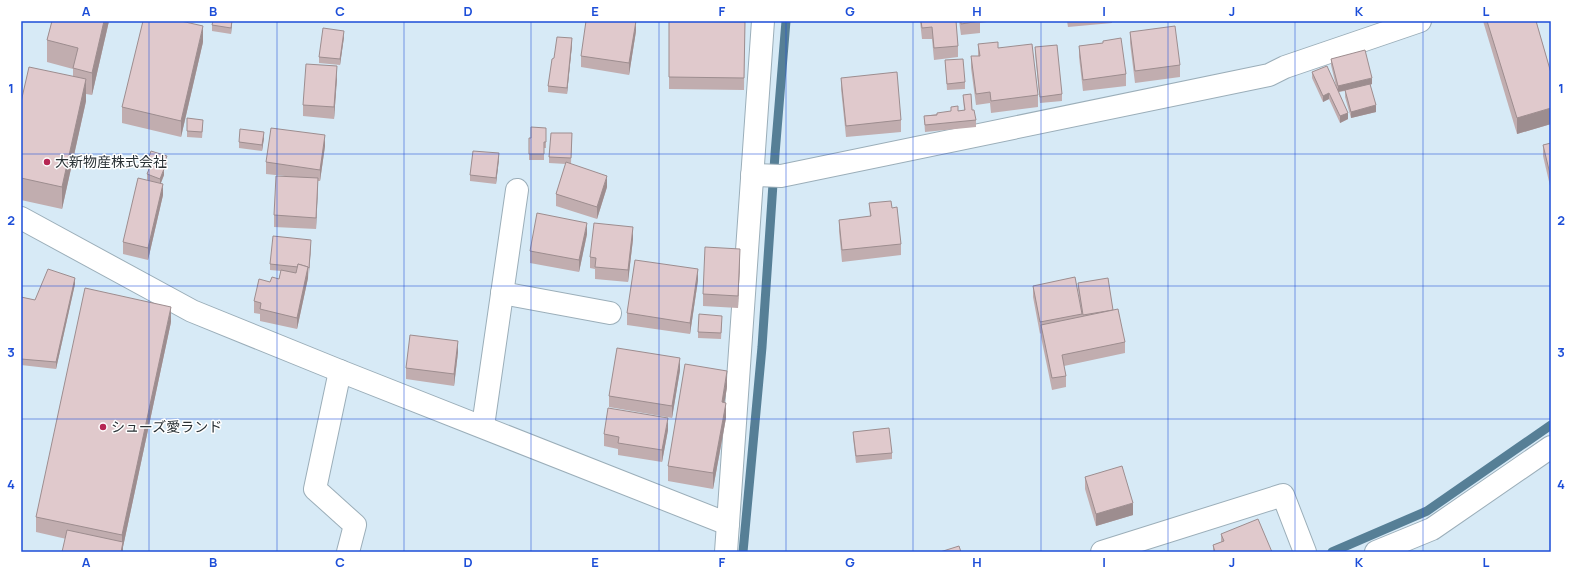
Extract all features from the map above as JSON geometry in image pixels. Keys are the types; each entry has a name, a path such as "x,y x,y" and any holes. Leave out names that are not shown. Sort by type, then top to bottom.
{"street":[{"path":"726,552 767,176 763,21"},
{"path":"767,176 1269,75 1285,67 1420,21"},
{"path":"483,426 517,190"},
{"path":"21,218 192,311 728,524"},
{"path":"502,293 610,313"},
{"path":"340,371 315,489 355,525 348,552"},
{"path":"1376,552 1432,529 1551,447"},
{"path":"1102,552 1283,495 1305,552"}],"building":[{"path":"52,21 104,21 92,73 73,68 78,48 47,40"},
{"path":"143,21 181,21 203,26 181,121 122,107"},
{"path":"213,21 232,21 231,28 212,25"},
{"path":"586,21 636,21 629,63 581,56"},
{"path":"669,21 745,22 744,78 669,77"},
{"path":"921,21 956,21 958,46 934,48 932,27 922,28"},
{"path":"961,21 980,21 961,24"},
{"path":"1487,21 1536,21 1551,73 1551,108 1517,118"},
{"path":"1175,26 1180,65 1135,71 1130,32"},
{"path":"323,28 344,31 340,59 319,57"},
{"path":"557,37 572,38 567,88 548,86"},
{"path":"1121,38 1126,74 1083,80 1079,46 1103,43 1103,41"},
{"path":"998,42 998,48 1032,44 1038,95 991,101 990,92 976,94 971,56 980,56 978,44"},
{"path":"1057,45 1062,94 1040,97 1035,47"},
{"path":"1365,50 1372,78 1338,86 1331,59"},
{"path":"963,59 965,82 947,84 945,60"},
{"path":"306,64 337,66 334,107 303,105"},
{"path":"1327,66 1348,113 1340,116 1329,93 1323,96 1312,72"},
{"name":"大新物産株式会社","path":"29,67 86,79 62,187 21,178 21,102"},
{"path":"897,72 901,120 846,126 841,78"},
{"path":"1370,84 1376,105 1351,112 1345,90"},
{"path":"971,94 972,110 974,110 976,120 925,125 924,116 937,115 937,113 951,111 951,107 958,106 958,111 965,110 963,95"},
{"path":"187,118 203,120 202,132 187,131"},
{"path":"531,127 546,128 544,154 529,154"},
{"path":"271,128 325,135 320,170 266,162"},
{"path":"240,129 264,132 262,145 239,142"},
{"path":"551,133 572,133 571,158 549,157"},
{"path":"1551,143 1551,178 1543,145"},
{"path":"151,151 167,156 164,165 148,160"},
{"path":"473,151 499,153 496,178 470,175"},
{"path":"566,162 607,176 597,207 556,194"},
{"path":"151,164 164,169 160,179 147,174"},
{"path":"276,176 318,178 316,218 274,215"},
{"path":"138,178 163,184 148,248 123,242"},
{"path":"891,201 892,208 897,207 901,244 842,250 839,220 871,216 869,203"},
{"path":"537,213 587,223 579,260 530,251"},
{"path":"594,223 633,227 628,270 595,267 596,258 590,257"},
{"path":"273,236 311,240 309,268 298,264 298,267 270,264"},
{"path":"705,247 740,249 738,296 703,294"},
{"path":"635,260 698,269 690,323 627,313"},
{"path":"298,264 308,267 297,318 260,309 261,303 254,301 259,279 270,282 272,277 279,279 281,270 296,273"},
{"path":"48,269 75,278 56,362 21,359 21,297 35,300"},
{"path":"1075,277 1082,314 1040,322 1033,286"},
{"path":"1108,278 1113,310 1083,315 1078,283"},
{"name":"シューズ愛ランド","path":"85,288 171,307 122,535 36,517"},
{"path":"1118,309 1125,342 1062,355 1066,376 1052,378 1041,325"},
{"path":"699,314 722,316 721,333 698,332"},
{"path":"410,335 458,341 454,374 406,368"},
{"path":"617,348 680,358 672,406 609,396"},
{"path":"685,364 727,371 722,402 726,403 713,473 668,466"},
{"path":"608,408 668,418 662,450 618,443 619,437 604,434"},
{"path":"889,428 892,453 856,456 853,432"},
{"path":"1122,466 1133,503 1096,514 1085,477"},
{"path":"1258,519 1272,552 1215,552 1213,545 1224,541 1221,534"},
{"path":"67,530 123,542 121,552 62,552"},
{"path":"959,546 961,552 940,552"}],"waterway":[{"path":"743,552 762,347 775,154 786,21"},
{"path":"1332,552 1427,511 1551,425"}],"place":[{"name":"大新物産株式会社","path":"47,162"},
{"name":"シューズ愛ランド","path":"103,427"}]}
